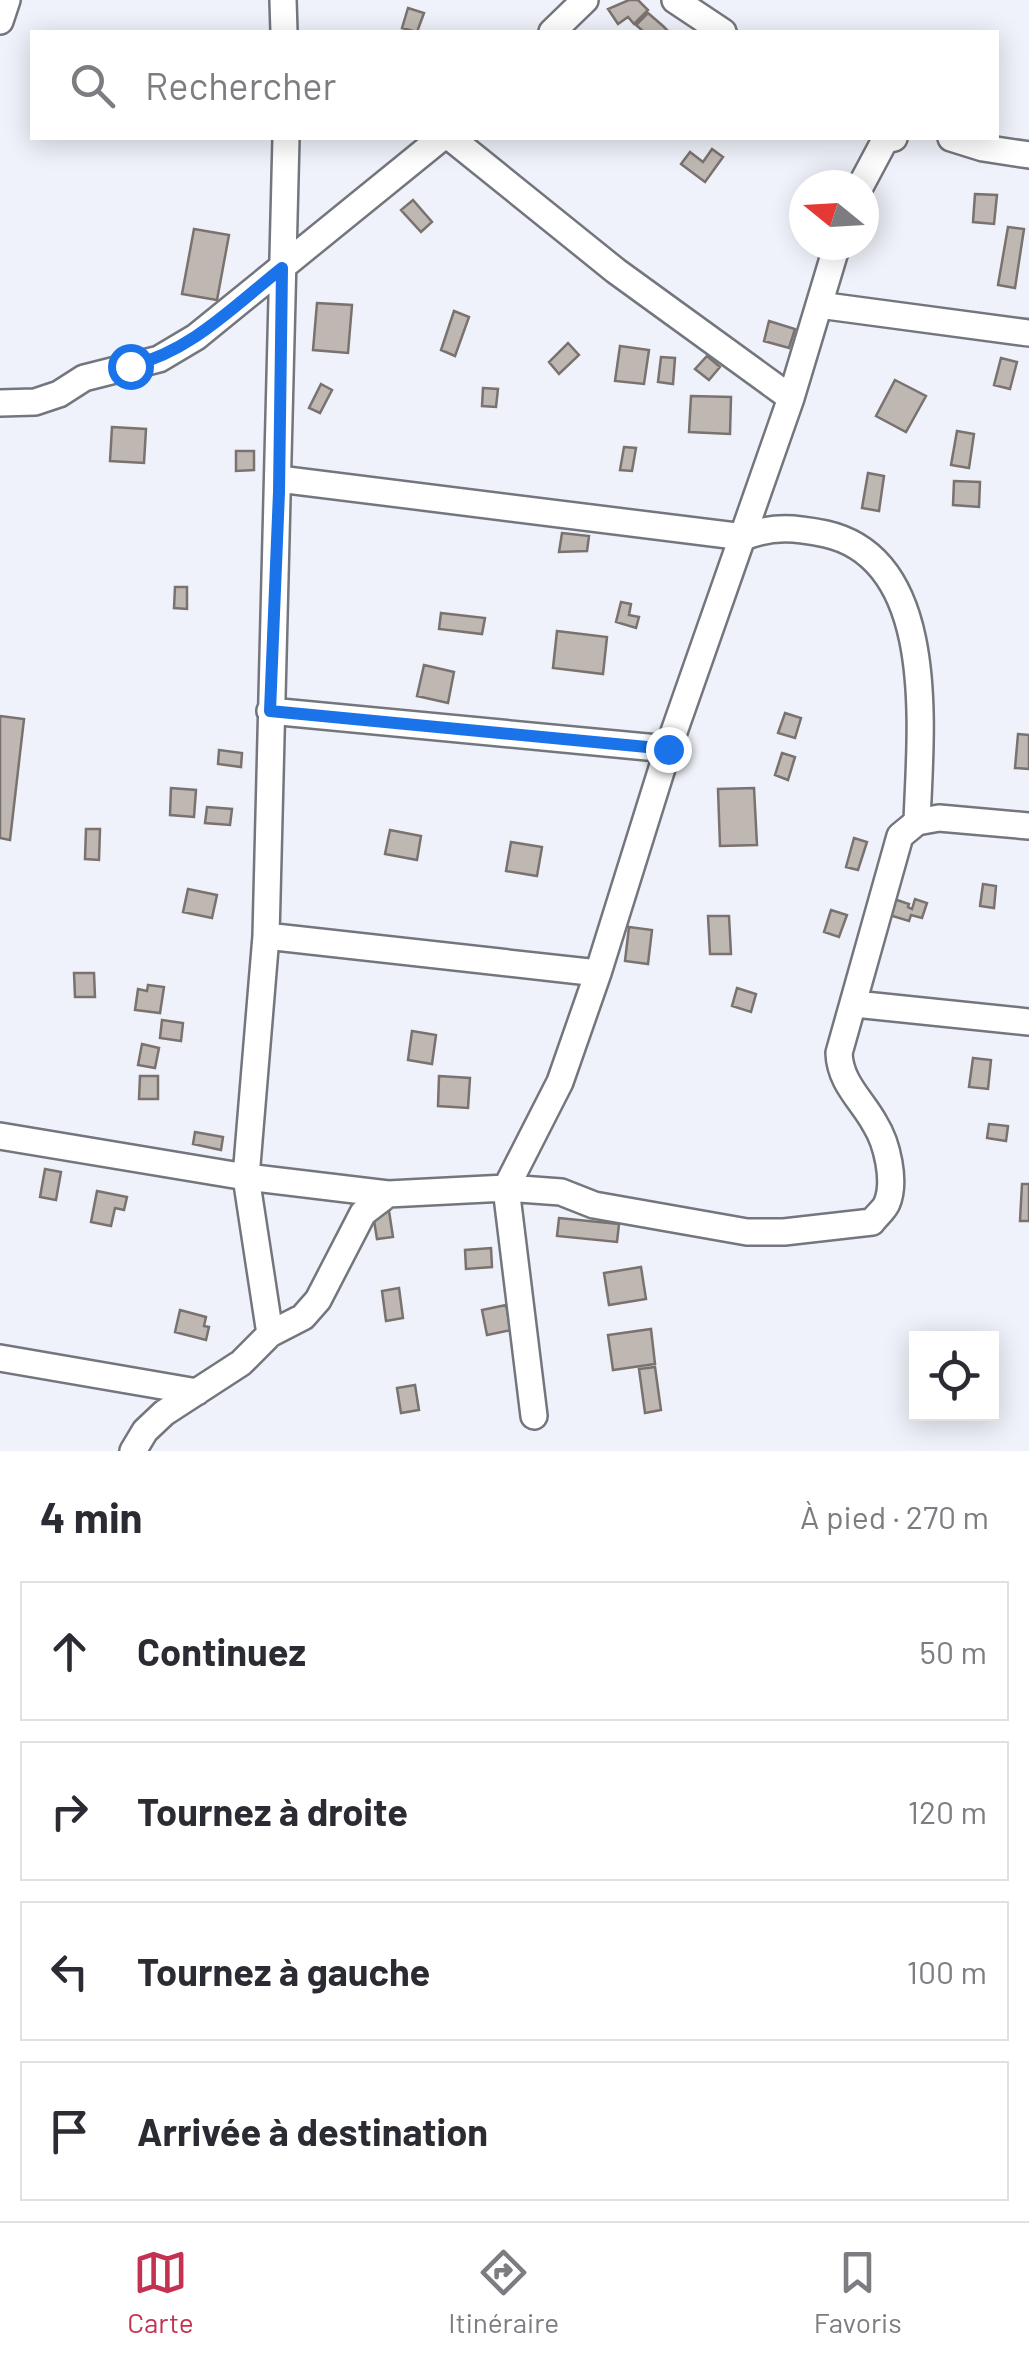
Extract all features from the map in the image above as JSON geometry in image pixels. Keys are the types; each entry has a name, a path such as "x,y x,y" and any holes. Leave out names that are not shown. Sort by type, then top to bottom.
{"street":[{"path":"0,21 7,0"},
{"path":"283,0 284,30"},
{"path":"554,30 585,0"},
{"path":"675,0 720,30"},
{"path":"270,1334 246,1177 266,936 286,140"},
{"path":"0,404 34,402 59,394 84,378 159,359 196,337 439,140"},
{"path":"453,140 616,271 791,398"},
{"path":"870,170 886,140"},
{"path":"958,140 1029,155"},
{"path":"534,1416 506,1188 560,1082 598,974 668,749 791,398 832,260"},
{"path":"819,305 1029,332"},
{"path":"279,479 744,537 765,528 800,528 844,538 874,558 910,617 916,654 917,822"},
{"path":"270,711 668,749"},
{"path":"0,1136 246,1177 388,1194 506,1188 561,1192 594,1205 746,1232 784,1232 872,1222 887,1203 890,1179 885,1148 876,1126 845,1080 839,1054 900,836 917,822 939,818 1029,826"},
{"path":"266,936 598,974"},
{"path":"855,1004 1029,1022"},
{"path":"133,1451 145,1431 164,1413 240,1364 270,1334 303,1316 318,1300 363,1213 388,1194"},
{"path":"0,1358 197,1392"}],"building":[{"path":"638,0 648,10 634,24 628,17 618,24 608,9"},
{"path":"408,8 424,13 418,30 402,28"},
{"path":"648,13 667,30 642,30 636,25"},
{"path":"712,149 723,157 705,182 681,164 690,152 703,162"},
{"path":"975,194 997,195 994,224 973,222"},
{"path":"413,200 432,222 421,232 401,210"},
{"path":"1008,227 1024,229 1015,288 998,285"},
{"path":"194,229 229,235 217,300 182,294"},
{"path":"317,303 352,305 348,353 313,350"},
{"path":"454,311 469,317 455,356 441,350"},
{"path":"769,321 795,329 789,348 764,341"},
{"path":"568,343 579,355 559,374 549,362"},
{"path":"620,346 649,350 644,384 615,381"},
{"path":"707,356 720,367 709,380 695,369"},
{"path":"661,357 675,358 673,384 658,382"},
{"path":"1001,358 1017,362 1010,389 994,385"},
{"path":"895,380 926,396 906,432 876,416"},
{"path":"321,384 332,390 320,413 309,408"},
{"path":"483,388 498,389 496,407 482,406"},
{"path":"691,396 731,397 730,434 689,432"},
{"path":"112,427 146,429 144,463 110,461"},
{"path":"957,431 974,434 969,468 951,465"},
{"path":"624,447 636,448 632,471 620,470"},
{"path":"236,451 254,451 254,470 236,471"},
{"path":"868,473 884,476 879,511 862,508"},
{"path":"954,481 980,482 979,507 953,505"},
{"path":"562,533 589,536 587,551 559,552"},
{"path":"175,587 187,587 187,609 174,608"},
{"path":"621,602 631,604 629,615 639,617 636,628 616,622"},
{"path":"441,613 485,618 482,634 439,629"},
{"path":"557,631 607,637 603,674 553,668"},
{"path":"424,665 454,672 448,703 417,696"},
{"path":"785,713 801,718 795,738 778,733"},
{"path":"0,716 24,719 10,840 0,838"},
{"path":"1018,734 1029,735 1029,769 1015,768"},
{"path":"219,750 242,753 241,767 218,764"},
{"path":"782,753 795,757 788,780 775,775"},
{"path":"171,788 196,790 194,817 170,815"},
{"path":"754,788 757,845 720,846 718,789"},
{"path":"207,807 232,809 230,825 205,823"},
{"path":"86,829 100,829 99,860 85,859"},
{"path":"390,830 421,836 417,860 385,854"},
{"path":"854,838 867,842 858,870 846,867"},
{"path":"511,842 542,847 537,876 506,871"},
{"path":"983,884 996,886 994,908 980,906"},
{"path":"188,889 217,895 212,918 183,912"},
{"path":"894,899 912,909 915,899 927,903 922,918 911,915 909,921 889,915"},
{"path":"831,910 847,915 839,937 824,932"},
{"path":"708,916 729,916 731,954 710,954"},
{"path":"629,927 652,930 648,964 625,961"},
{"path":"74,973 94,973 95,997 75,997"},
{"path":"148,985 164,987 160,1013 135,1010 138,989 147,991"},
{"path":"737,988 756,994 751,1012 732,1006"},
{"path":"162,1020 183,1023 181,1041 160,1038"},
{"path":"412,1031 436,1035 432,1064 408,1060"},
{"path":"142,1044 159,1048 155,1068 138,1065"},
{"path":"973,1058 991,1060 988,1089 969,1087"},
{"path":"140,1076 158,1076 158,1099 139,1099"},
{"path":"439,1076 470,1078 468,1108 438,1106"},
{"path":"989,1124 1008,1126 1006,1141 987,1138"},
{"path":"195,1132 223,1137 221,1150 193,1144"},
{"path":"45,1169 61,1172 56,1200 40,1197"},
{"path":"1022,1184 1029,1184 1029,1221 1020,1221"},
{"path":"97,1191 127,1197 124,1210 115,1208 111,1226 91,1222"},
{"path":"389,1211 393,1237 377,1239 373,1214"},
{"path":"559,1218 619,1224 617,1242 557,1236"},
{"path":"491,1248 492,1267 466,1269 465,1250"},
{"path":"641,1267 646,1299 609,1305 604,1273"},
{"path":"399,1288 403,1318 386,1321 382,1291"},
{"path":"506,1305 511,1330 487,1335 482,1310"},
{"path":"180,1310 206,1317 206,1340 175,1332"},
{"path":"651,1329 655,1364 613,1370 608,1335"},
{"path":"655,1367 661,1410 645,1413 639,1369"},
{"path":"415,1385 419,1410 401,1413 397,1388"}],"route":[{"path":"130,366 159,359 196,337 282,268 279,492 270,711 668,749"}]}
